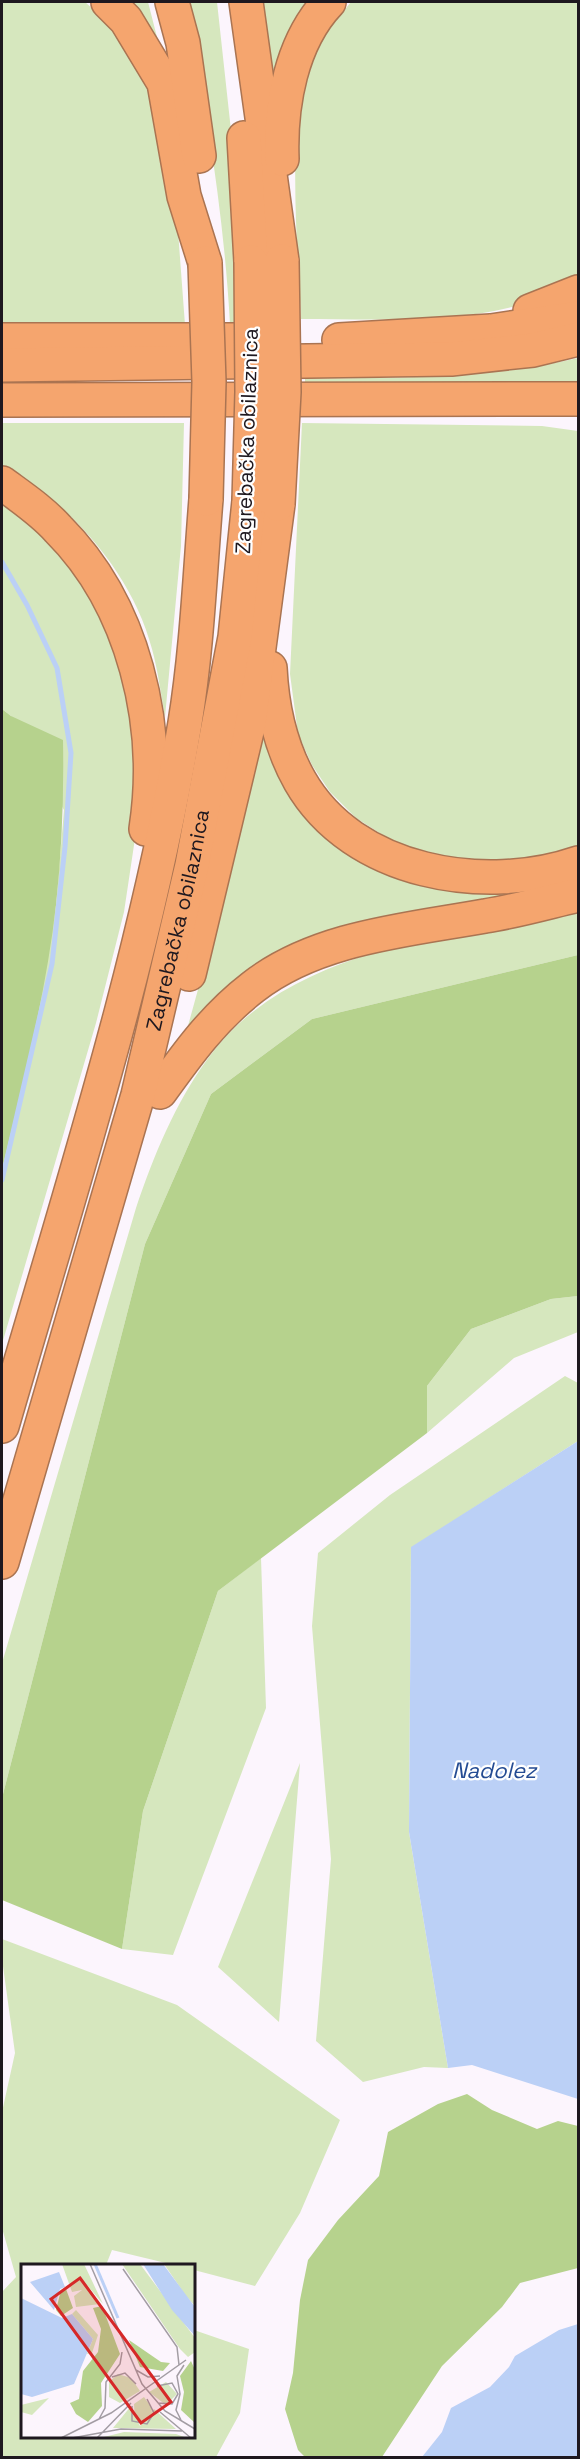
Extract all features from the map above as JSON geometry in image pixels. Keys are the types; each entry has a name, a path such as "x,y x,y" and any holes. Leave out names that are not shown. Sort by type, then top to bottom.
{"highway":[{"path":"108,2 126,20 164,82 184,196 205,263"},
{"path":"172,2 183,43 200,166 205,263"},
{"path":"230,2 244,137 271,258"},
{"path":"246,2 284,392 264,502 275,537 271,698 278,729 288,755 301,783 337,823 359,841 411,866 470,877 500,878 535,875 579,863"},
{"path":"271,258 284,114 292,68 309,29 329,2"},
{"name":"Zagrebačka obilaznica","path":"2,1426 76,1170 159,860 186,720 206,499 210,382 205,263"},
{"path":"416,336 444,325 505,318 579,292"},
{"path":"10,338 365,340 491,331 579,318"},
{"path":"2,365 451,359 533,350 579,339"},
{"path":"537,399 559,418 579,420"},
{"path":"2,400 579,399"},
{"path":"2,483 58,529 88,564 110,599 127,639 141,685 150,762 149,806 141,857 76,1170"},
{"name":"Zagrebačka obilaznica","path":"2,1562 75,1303 138,1095 192,865 235,637 264,502"},
{"path":"75,1303 100,1266 160,1092 247,733 275,537"},
{"path":"160,1092 197,1041 222,1013 254,985 294,962 375,935 489,916 579,894"}],"green space":[{"path":"2,2 85,2 120,33 146,72 176,204 185,325 2,326"},
{"path":"126,2 148,2 158,41"},
{"path":"187,2 217,2 234,158 238,325 230,324 219,202"},
{"path":"261,2 317,2 275,112"},
{"path":"351,2 578,2 578,279 537,299 482,313 421,319 301,319 295,186 298,116 312,58 325,36"},
{"path":"578,358 578,383 305,382 305,378 408,377 477,373 545,365"},
{"path":"2,423 184,423 181,546 165,717 152,649 143,621 130,593 114,567 74,520 51,499 2,465"},
{"path":"302,423 542,426 578,431 578,848 549,857 488,864 422,853 392,841 356,818 330,792 312,765 298,734 290,674"},
{"path":"2,496 81,570 131,686 140,805 124,912 96,1023 2,1344 2,1170 41,997 56,905 64,810 11,716 2,709"},
{"path":"264,702 333,835 553,887 368,921 183,1044 239,832"},
{"path":"2,709 11,716 63,740 63,802 52,938 33,1038 2,1170"},
{"path":"578,909 578,955 312,1019 211,1094 145,1244 2,1798 2,1663 136,1208 167,1130 197,1075 209,1057 243,1020 283,991 328,969 377,951 428,938"},
{"path":"578,955 578,1296 551,1299 471,1329 427,1386 427,1433 218,1591 143,1811 122,1949 2,1900 2,1798 145,1244 211,1094 312,1019"},
{"path":"578,1296 578,1332 514,1358 427,1433 427,1386 471,1329 551,1299"},
{"path":"565,1376 578,1383 578,1441 411,1548 409,1832 448,2068 424,2067 363,2082 316,2041 331,1859 312,1626 318,1553 390,1495"},
{"path":"261,1558 266,1708 173,1955 122,1949 143,1811 218,1591"},
{"path":"300,1763 279,2022 218,1967"},
{"path":"2,1939 177,2005 340,2120 300,2213 255,2286 195,2270 195,2264 170,2264 112,2250 106,2264 21,2264 21,2438 195,2438 195,2330 249,2349 240,2413 216,2457 2,2457 2,2292 16,2277 2,2228 2,2112 15,2053 2,1959"},
{"path":"467,2094 492,2110 537,2129 558,2121 578,2126 578,2268 520,2283 502,2307 442,2366 382,2457 305,2457 298,2450 285,2409 293,2373 300,2300 308,2260 338,2220 379,2176 388,2132 438,2104"}],"water":[{"name":"Nadolez","path":"578,1441 578,2099 472,2065 448,2068 409,1832 411,1547"},
{"path":"578,2324 578,2457 422,2457 442,2432 451,2408 490,2387 509,2367 515,2356 559,2330"}],"waterway":[{"path":"2,562 27,605 57,668 71,753 65,847 52,964 2,1180"}]}
